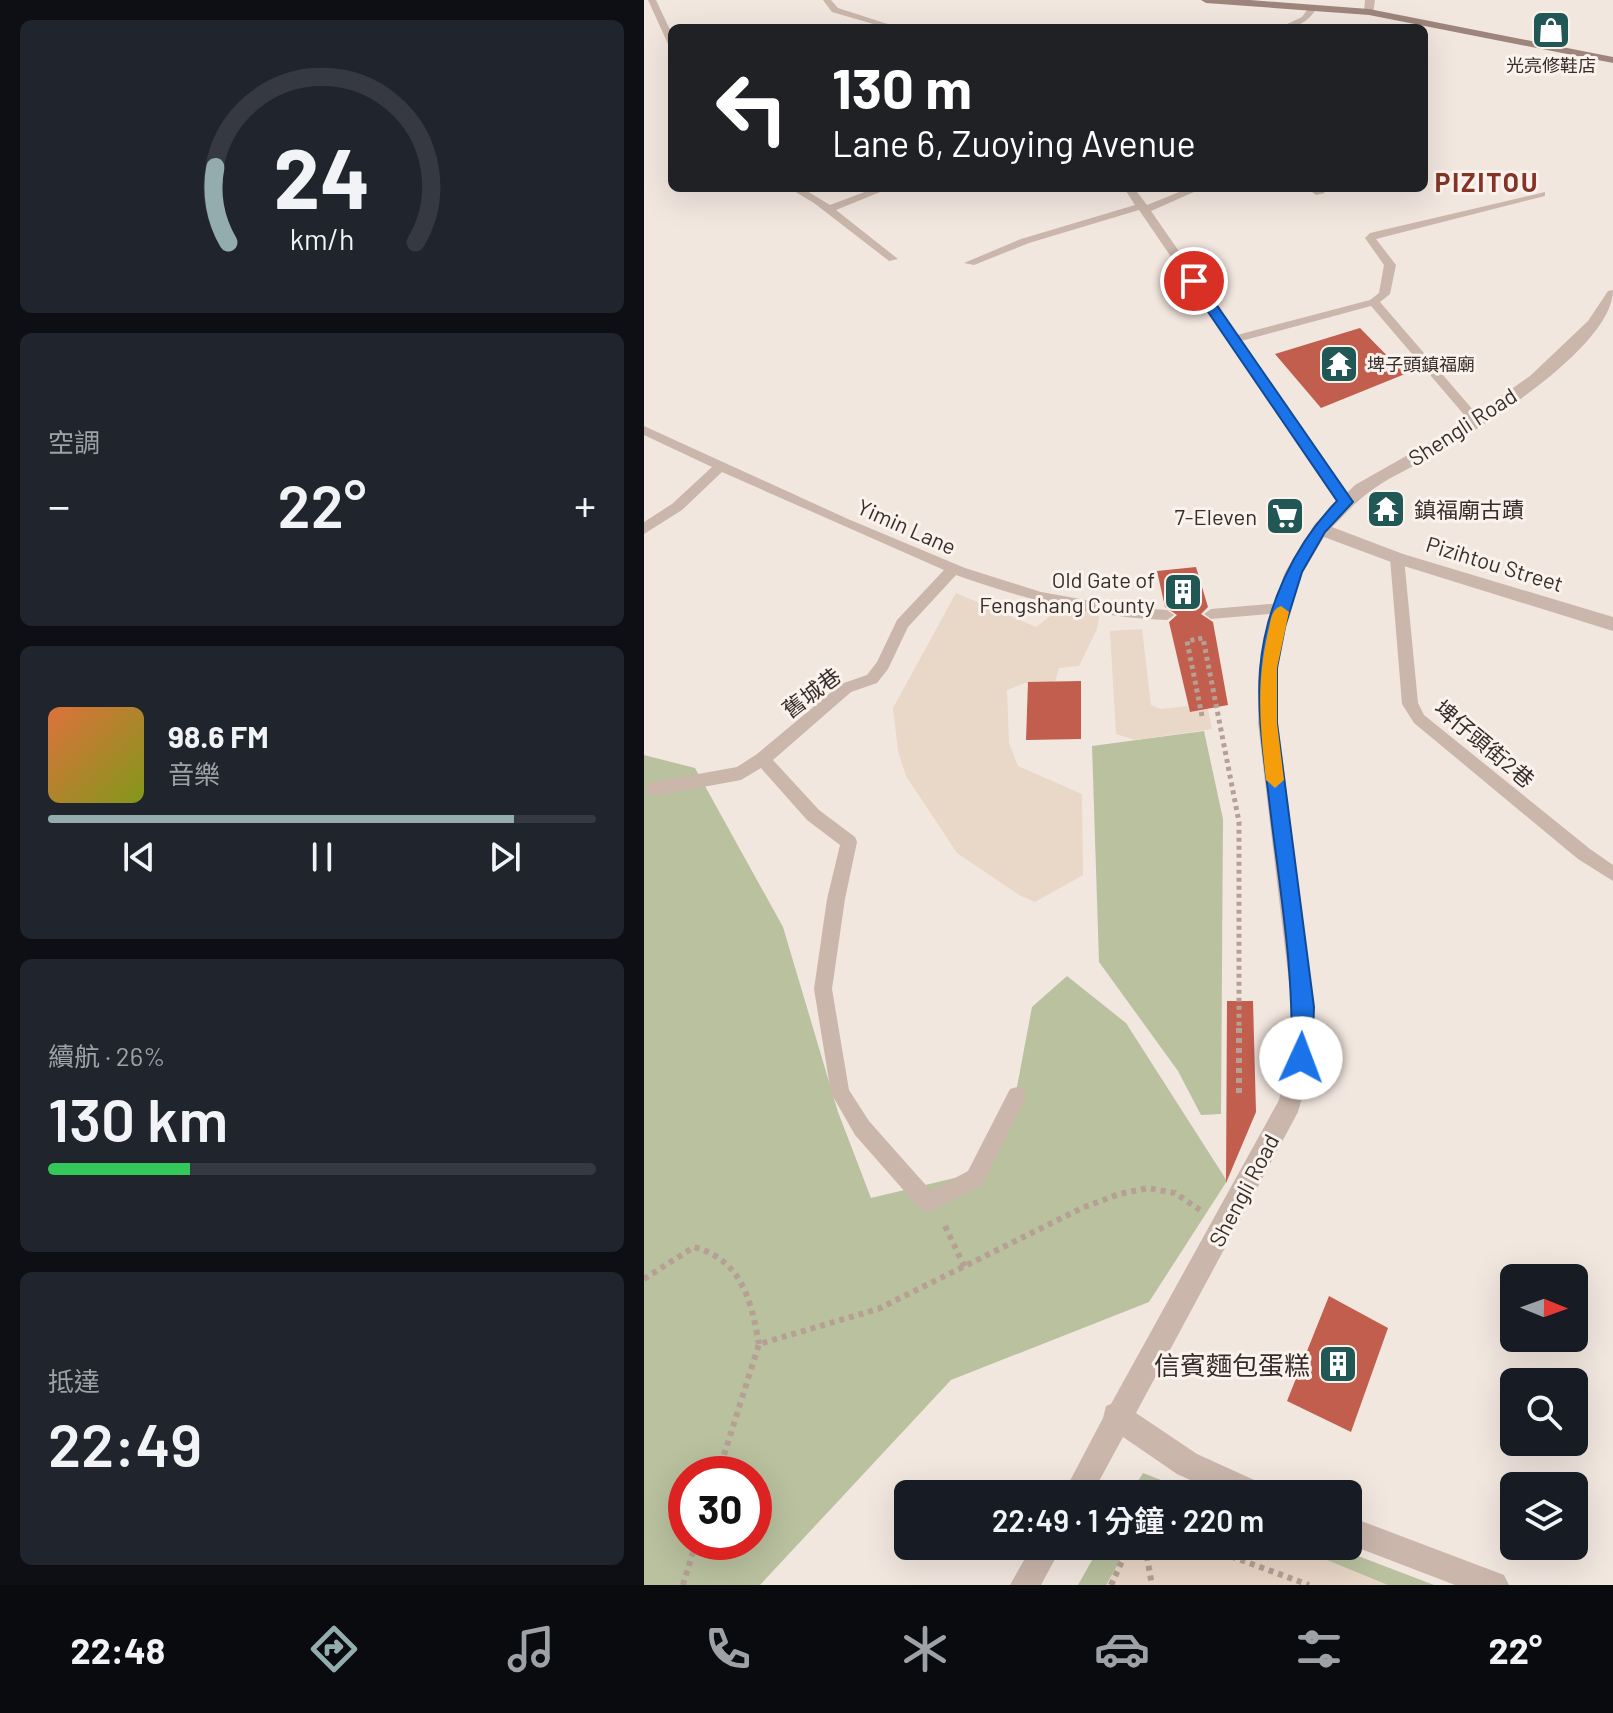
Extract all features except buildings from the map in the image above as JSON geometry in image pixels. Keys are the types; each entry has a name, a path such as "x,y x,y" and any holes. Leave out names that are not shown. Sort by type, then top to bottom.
{"street":[{"path":"1206,0 1313,8 1369,6 1613,60"},
{"name":"Shengli Road","path":"1084,1480 1116,1416 1290,1104 1301,1058 1303,1007 1268,723 1268,668 1294,572 1320,529 1346,502 1361,489 1476,421 1554,364 1603,315 1613,294"},
{"name":"Pizihtou Street","path":"1320,529 1397,558 1612,622"},
{"path":"1116,1416 1187,1464 1222,1480"},
{"path":"1362,1535 1494,1585"},
{"path":"1025,1585 1040,1560"}],"lane":[{"path":"652,0 668,35"},
{"path":"827,0 835,10 882,24"},
{"path":"1293,24 1305,19 1313,8"},
{"path":"800,192 893,259"},
{"path":"828,209 874,192"},
{"path":"1132,192 1346,502"},
{"path":"970,263 1025,241 1144,208 1187,192"},
{"path":"1235,339 1374,302 1384,294 1390,265 1372,244 1370,238 1374,235 1541,194"},
{"path":"1374,302 1476,421"},
{"name":"Yimin Lane","path":"644,430 952,571 1100,611 1125,615 1167,615"},
{"path":"644,529 677,507 721,466"},
{"name":"埤仔頭街2巷","path":"1397,558 1410,704 1419,719 1584,854 1613,874"},
{"name":"舊城巷","path":"654,789 741,773 763,759 846,688 872,679 883,665 902,624 952,571"},
{"path":"1211,614 1282,608"},
{"path":"763,759 801,805 832,833 849,842 836,899 823,989 840,1093 862,1128 928,1203 975,1178 1017,1096"}],"path":[{"path":"1202,716 1187,641 1203,638 1239,822 1239,1096"},
{"path":"759,1344 878,1309 1082,1208 1133,1191 1148,1188 1175,1193 1211,1217"},
{"path":"928,1203 949,1231 965,1268"},
{"path":"644,1279 694,1247 714,1253 733,1271 747,1297 759,1344 724,1456"},
{"path":"683,1585 691,1560"},
{"path":"1111,1585 1123,1560"},
{"path":"1148,1560 1152,1585"},
{"path":"1241,1560 1309,1585"}],"green space":[{"path":"1204,731 1223,819 1221,1114 1201,1115 1178,1071 1099,962 1092,746"},
{"path":"644,755 695,768 783,927 838,1112 871,1198 967,1175 1017,1087 1032,1007 1067,976 1126,1023 1227,1181 1149,1302 951,1380 760,1585 644,1585"},
{"path":"1143,1473 1161,1480 1139,1480"},
{"path":"1362,1557 1434,1585 1078,1585 1092,1560 1362,1560"}],"shaded area":[{"path":"956,593 1036,627 1067,603 1100,611 1097,629 1079,666 1059,668 1055,682 1028,682 1007,690 1009,743 1018,766 1082,794 1083,875 1035,902 1019,895 957,853 906,776 898,751 893,708"},
{"path":"1142,629 1151,705 1161,709 1188,706 1190,712 1208,709 1212,729 1135,740 1116,734 1110,631"},
{"path":"1120,1560 1327,1560 1388,1585 1106,1585"}],"slow traffic":[{"path":"1275,780 1268,723 1268,668 1281,612"}],"place":[{"name":"光亮修鞋店","path":"1551,30"},
{"name":"埤子頭鎮福廟","path":"1339,364"},
{"name":"鎮福廟古蹟","path":"1386,509"},
{"name":"7-Eleven","path":"1285,516"},
{"name":"Old Gate of Fengshang County","path":"1183,592"},
{"name":"信賓麵包蛋糕","path":"1338,1364"}],"district":[{"name":"PIZITOU","path":"1487,181"}],"route":[{"path":"1194,281 1346,502 1320,529 1294,572 1276,627 1268,668 1268,723 1303,1007 1301,1058"}]}
